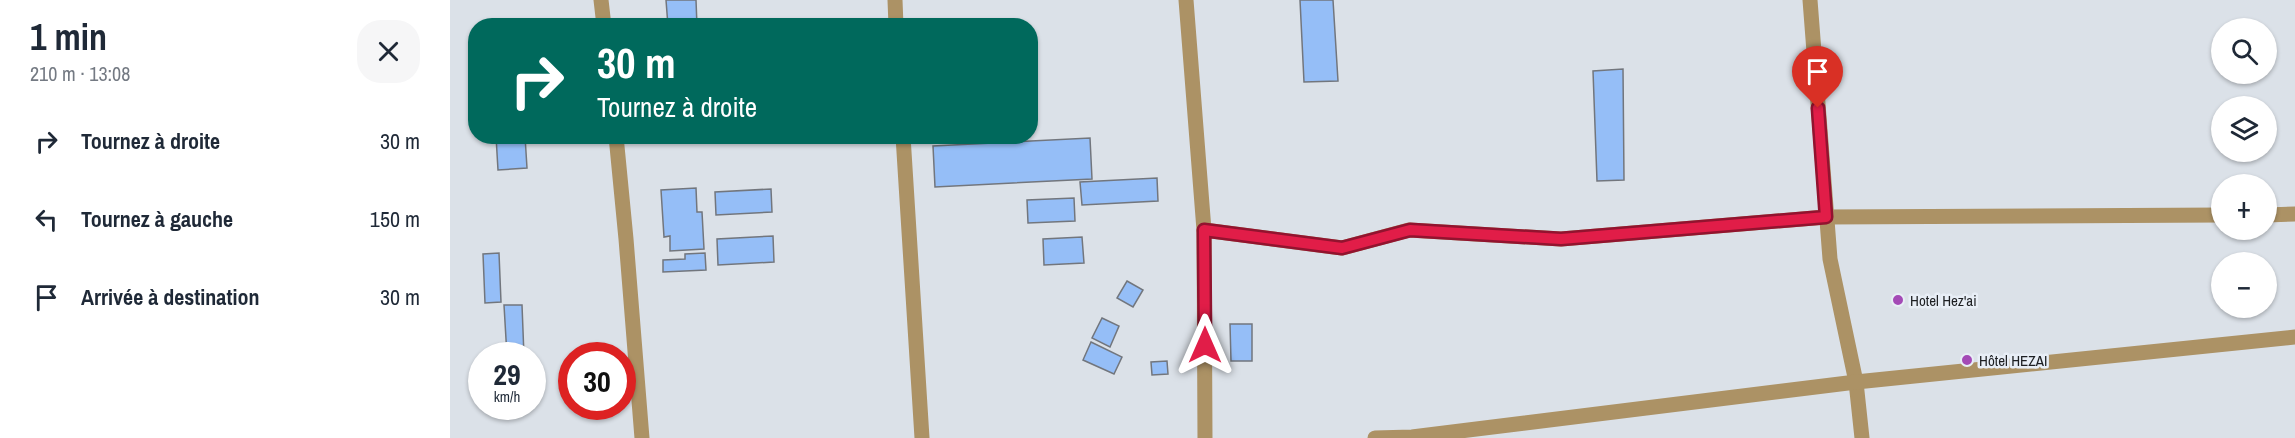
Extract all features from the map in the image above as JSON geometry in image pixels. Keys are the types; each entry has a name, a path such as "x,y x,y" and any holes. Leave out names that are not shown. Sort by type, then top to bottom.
{"street":[{"path":"601,0 603,18"},
{"path":"895,0 896,18"},
{"path":"1186,0 1204,230 1205,438"},
{"path":"1810,0 1830,259 1837,301 1856,382 1862,438"},
{"path":"617,144 627,239 642,438"},
{"path":"904,144 922,438"},
{"path":"2277,214 2295,214"},
{"path":"1204,230 1342,248 1410,230 1561,239 1826,217 2211,215"},
{"path":"1375,438 1412,437 1856,382 2295,337"}],"building":[{"path":"666,0 696,0 697,18 667,18"},
{"path":"1300,0 1333,0 1338,81 1304,82"},
{"path":"1623,69 1624,180 1597,181 1593,71"},
{"path":"1090,138 1092,179 935,187 933,146 1038,144 1038,141"},
{"path":"496,144 526,144 527,168 498,170"},
{"path":"1157,178 1158,201 1082,205 1080,182"},
{"path":"696,188 697,212 702,212 704,249 670,251 670,236 664,237 661,190"},
{"path":"771,189 772,212 716,215 715,192"},
{"path":"1074,198 1075,221 1028,223 1027,200"},
{"path":"773,236 774,262 718,265 717,239"},
{"path":"1082,237 1084,263 1044,265 1043,239"},
{"path":"499,253 501,302 485,303 483,254"},
{"path":"705,253 706,270 663,272 663,260 685,259 685,254"},
{"path":"1127,281 1143,290 1133,307 1117,298"},
{"path":"504,305 522,305 523,342 506,342"},
{"path":"1102,318 1119,326 1110,347 1092,338"},
{"path":"1230,324 1252,324 1252,361 1231,361"},
{"path":"1091,342 1122,357 1114,374 1083,360"},
{"path":"1167,361 1168,374 1152,375 1151,362"}],"place":[{"name":"Hotel Hez'ai","path":"1898,300"},
{"name":"Hôtel HEZAI","path":"1967,360"}],"route":[{"path":"1205,345 1204,230 1342,248 1410,230 1561,239 1826,217 1818,108"}]}
